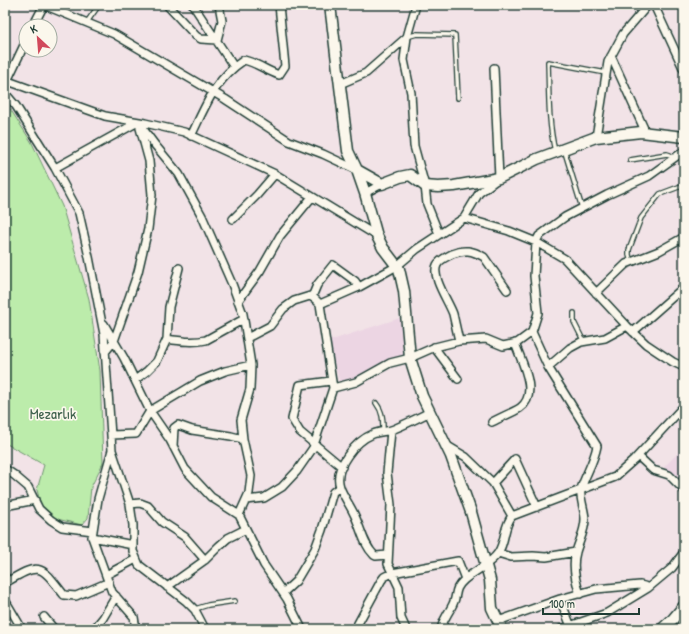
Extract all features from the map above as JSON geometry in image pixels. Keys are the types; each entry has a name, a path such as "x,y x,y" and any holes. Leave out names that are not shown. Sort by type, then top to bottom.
{"street":[{"path":"37,18 44,5 114,34 212,91 289,141 323,154 382,184"},
{"path":"167,5 196,36 201,39 217,40"},
{"path":"193,5 234,67"},
{"path":"217,40 222,21 219,5"},
{"path":"191,136 212,91 234,67 244,60 253,62 269,72 279,75 285,66 279,5"},
{"path":"330,5 348,151 357,170 377,236 383,248 397,266 404,291 410,358 422,396 451,456 470,512 490,580 492,608 500,625 560,599 596,589 642,585 648,588"},
{"path":"416,5 407,37 404,60 411,93 414,146 425,186 427,204 439,234"},
{"path":"596,136 608,62 623,34 648,5"},
{"path":"654,5 682,61 684,70"},
{"path":"340,84 366,73 407,37"},
{"path":"611,56 646,133"},
{"path":"18,57 6,81 105,116 184,132 275,174 377,236"},
{"path":"494,68 499,178"},
{"path":"5,93 16,106 55,168 79,213 101,318 112,450 130,504 133,526 133,551 139,564 186,601 195,610 205,629"},
{"path":"55,168 138,122"},
{"path":"138,122 154,145 179,174 202,216 232,284 244,319 251,365 250,389 241,420 243,439 251,476 249,493 240,515"},
{"path":"105,352 114,341 138,272 148,229 152,195 149,161 138,122"},
{"path":"320,304 360,287 397,266 417,249 464,218 479,193 499,178 537,159 596,136 646,133 684,136"},
{"path":"342,467 300,432 292,419 300,385 356,382 390,363 410,358 434,347 459,341 486,339 503,346 515,344 532,332 538,313 534,276 536,242 539,236 565,217 607,195 649,176 684,152"},
{"path":"233,219 275,174"},
{"path":"365,194 382,184 410,175 425,186 438,187 454,186 499,178"},
{"path":"238,301 260,270 280,236 312,197"},
{"path":"464,218 509,231 536,242 565,259 646,344 684,367"},
{"path":"596,293 626,264 659,251 684,236"},
{"path":"459,341 453,314 439,284 436,273 437,265 441,260 461,250 480,255 484,257 507,290"},
{"path":"312,297 317,286 332,265 355,281 360,287"},
{"path":"135,380 157,361 167,339 169,307 179,268"},
{"path":"633,332 684,287"},
{"path":"246,500 264,498 282,487 298,471 313,448 332,384 320,304 312,297 310,296 294,301 283,308 270,326 247,338"},
{"path":"101,318 150,411 173,446 185,469 211,497 240,515 264,565 283,593 302,629"},
{"path":"167,339 186,342 199,342 206,340 244,319"},
{"path":"548,366 570,348 584,342 605,338 628,326"},
{"path":"532,332 548,366 597,446 595,458 581,491 585,513 585,525 576,552 574,573 580,594"},
{"path":"492,422 520,408 528,397 530,389 528,380 515,344"},
{"path":"434,347 458,379"},
{"path":"111,435 136,434 150,411 200,381 225,371 251,365"},
{"path":"441,629 443,619 454,603 456,589 465,579 485,565 498,553 501,547 507,522 512,516 615,477 638,456 684,406"},
{"path":"388,554 376,556 371,553 364,540 355,515 340,486 339,478 344,460 351,450 361,441 374,433 391,431 430,412"},
{"path":"173,446 174,428 178,425 192,430 243,439"},
{"path":"391,431 386,473 391,505 388,564 399,587 401,618 406,629"},
{"path":"446,445 466,457 493,483 512,516"},
{"path":"112,450 98,498 92,534 112,592 134,617 136,629"},
{"path":"638,456 653,470 669,475 684,490"},
{"path":"493,483 515,459 536,507"},
{"path":"5,469 28,487 39,509 51,520 62,527 133,545"},
{"path":"283,593 296,580 315,549 333,492 340,486"},
{"path":"5,506 35,500"},
{"path":"130,504 140,503 148,506 162,522 185,536 205,560"},
{"path":"167,587 205,560 228,538 246,529"},
{"path":"498,553 511,557 546,557 576,552"},
{"path":"562,629 572,627 607,613 648,588 672,568 684,552"},
{"path":"106,575 136,559"},
{"path":"355,629 381,581 384,577 392,573 458,562 465,579"},
{"path":"7,582 27,570 41,570 48,573 64,595 76,596 109,582"},
{"path":"94,629 103,618 116,596"},
{"path":"560,599 572,627"},
{"path":"5,600 22,629"},
{"path":"662,629 684,606"},
{"path":"44,617 54,629"}],"lane":[{"path":"87,23 99,5"},
{"path":"407,37 417,34 454,35 458,98"},
{"path":"582,208 560,150 553,142 548,62 606,73"},
{"path":"630,160 667,154 675,158"},
{"path":"631,262 629,250 641,218 660,194 684,185"},
{"path":"574,313 574,322 584,342"},
{"path":"376,403 381,410 383,417 383,431"},
{"path":"5,573 7,582"},
{"path":"195,610 208,604 235,601"}],"shaded area":[{"path":"400,318 403,355 383,363 341,388 329,341"},
{"path":"684,447 684,483 664,467"}],"green space":[{"name":"Mezarlık","path":"5,101 32,143 62,206 89,299 100,371 103,463 91,487 88,518 82,525 53,518 42,509 37,490 44,465 5,443"}]}
